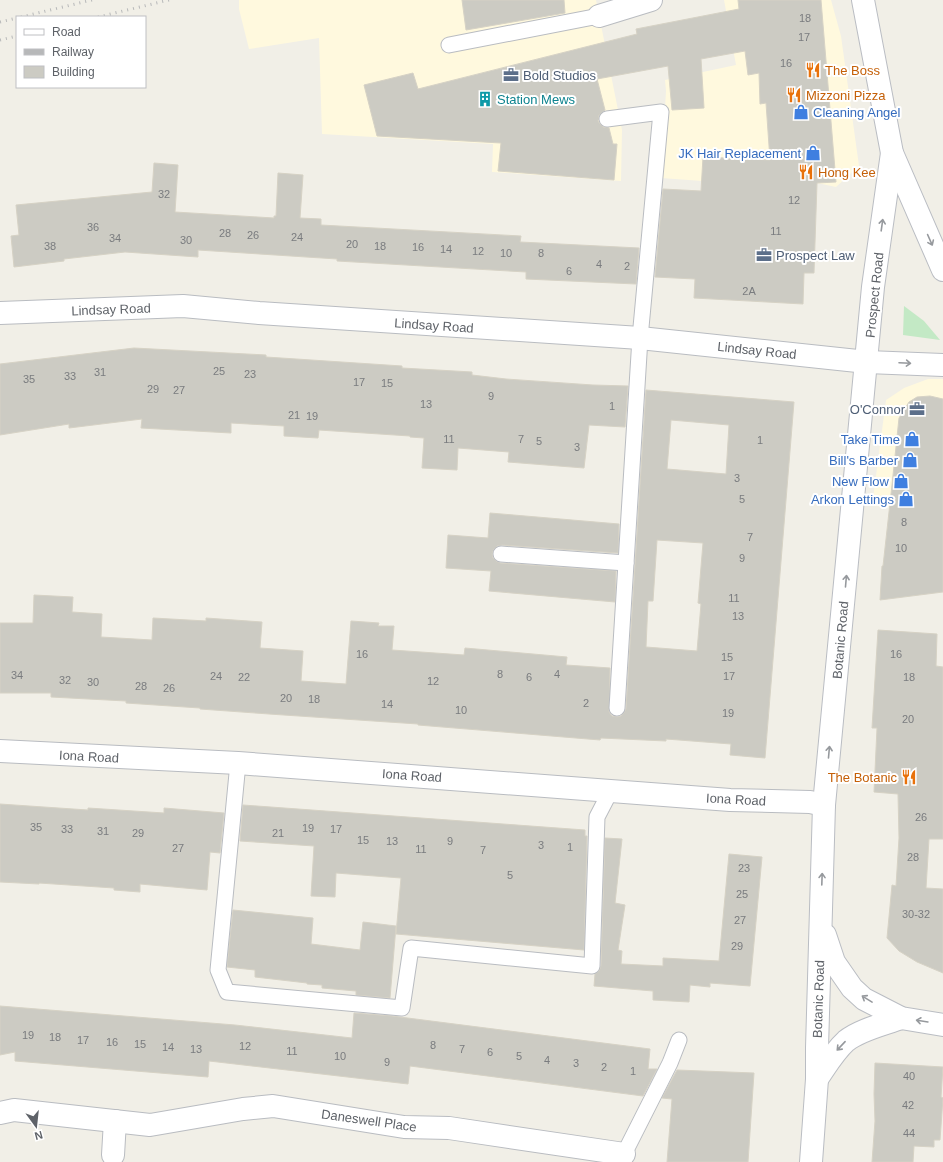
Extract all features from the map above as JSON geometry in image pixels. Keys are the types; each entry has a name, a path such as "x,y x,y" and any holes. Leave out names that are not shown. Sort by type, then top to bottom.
{"street":[{"path":"599,16 651,0"},
{"name":"Prospect Road","path":"864,0 892,153 943,270"},
{"name":"Prospect Road","path":"867,362 873,287 892,153"},
{"name":"Lindsay Road","path":"0,313 183,306 259,313 640,338 867,362"},
{"path":"867,362 943,365"},
{"name":"Botanic Road","path":"811,1162 817,1079 824,805 867,362"},
{"name":"Iona Road","path":"0,751 238,763 730,800 810,802 824,805"},
{"name":"Botanic Road","path":"820,918 834,962 852,988 864,999 901,1018"},
{"path":"901,1018 943,1025"},
{"name":"Botanic Road","path":"817,1079 836,1052 847,1040 862,1032 901,1018"},
{"name":"Daneswell Place","path":"0,1113 14,1110 115,1122 150,1124 242,1109 273,1106 404,1127 449,1128 624,1158"},
{"path":"113,1155 115,1122"}],"lane":[{"path":"449,45 599,16"},
{"path":"607,119 661,112 640,338 617,708"},
{"path":"501,554 626,563"},
{"path":"238,763 218,970 227,992 402,1008 412,948 592,966 597,817 611,790"},
{"path":"624,1158 670,1063 679,1040"}],"shaded area":[{"path":"239,0 596,0 622,130 621,181 492,172 493,144 322,134 319,38 249,49 239,9"},
{"path":"724,0 831,0 841,36 859,166 836,187 817,183 771,186 661,178 666,91 665,80 736,65"},
{"path":"928,379 943,379 943,509 872,506 886,400 904,388"}],"green space":[{"path":"904,306 924,321 940,340 903,335"}],"building":[{"path":"462,0 564,0 565,13 466,30"},
{"path":"738,0 821,0 836,182 817,183 814,273 804,273 803,304 694,298 695,279 655,277 663,189 701,191 703,157 770,160 766,103 760,104 759,73 748,75 745,51 701,59 704,108 672,110 668,66 597,79 605,110 599,115 598,121 603,127 609,128 613,144 617,144 614,180 498,171 501,143 377,136 364,85 413,73 418,89 637,34 636,29 739,9"},
{"path":"154,163 178,165 175,212 274,218 274,216 276,216 278,173 303,175 300,218 321,219 321,225 521,236 520,242 639,248 636,284 526,279 526,272 337,261 337,259 198,250 198,257 125,252 64,259 64,261 14,267 11,236 19,235 16,205 152,192"},
{"path":"134,348 266,355 266,357 472,372 472,375 506,379 628,386 625,427 589,425 584,468 508,462 509,452 458,448 457,470 422,468 424,438 319,430 318,438 284,436 284,426 231,423 231,433 141,428 142,419 69,428 69,424 0,435 0,364"},
{"path":"646,390 794,402 765,758 730,755 731,744 666,739 666,741 601,738 600,740 418,724 126,703 126,701 51,697 51,693 0,693 0,623 33,623 34,595 73,597 72,612 102,614 101,637 152,640 153,618 206,621 206,618 262,622 260,648 303,651 301,681 346,684 351,621 379,623 378,626 394,626 392,650 464,655 465,648 567,657 566,665 610,668 609,712 612,716 617,717 621,716 626,709","holes":["671,420 729,425 726,474 667,469","657,540 703,543 698,603 701,604 697,651 646,647 648,601 653,601"]},
{"path":"930,396 943,399 943,592 880,600 882,566 899,418 909,402 917,397"},
{"path":"490,513 619,524 618,553 502,545 497,546 492,554 493,558 500,563 616,571 615,602 489,591 491,571 446,568 448,535 488,538"},
{"path":"878,630 937,634 936,666 943,667 943,839 929,839 926,888 943,889 943,973 917,962 899,951 887,938 892,885 896,886 899,838 898,794 874,792 877,728 872,728"},
{"path":"0,804 164,813 164,808 224,813 220,853 210,852 207,890 140,884 140,892 114,890 114,888 0,882"},
{"path":"243,805 585,830 585,836 587,836 584,950 396,934 401,878 336,873 335,897 311,896 314,846 240,841"},
{"path":"605,838 622,839 615,903 625,905 618,950 622,951 621,964 663,966 663,958 719,961 729,854 762,857 750,986 710,983 710,987 690,985 689,1002 653,1000 653,991 594,986 595,974 599,971 601,966"},
{"path":"233,910 313,918 311,944 360,950 363,922 396,926 390,998 356,995 356,991 322,988 322,985 255,977 255,970 227,967"},
{"path":"0,1006 235,1025 352,1038 354,1013 392,1016 650,1049 648,1069 657,1069 643,1096 410,1066 408,1084 209,1061 208,1077 15,1061 15,1052 0,1055"},
{"path":"875,1063 943,1067 941,1097 943,1098 940,1140 934,1140 934,1147 914,1146 913,1162 872,1162 875,1121"},
{"path":"677,1070 754,1073 748,1162 667,1162 672,1099 662,1098"}],"railway":[{"path":"25,16 92,0"},
{"path":"102,16 169,0"},
{"path":"0,22 16,18"},
{"path":"0,40 16,36"}],"place":[{"name":"The Boss","path":"813,70"},
{"name":"Bold Studios","path":"511,75"},
{"name":"Mizzoni Pizza","path":"794,95"},
{"name":"Station Mews","path":"485,99"},
{"name":"Cleaning Angel","path":"801,112"},
{"name":"JK Hair Replacement","path":"813,153"},
{"name":"Hong Kee","path":"806,172"},
{"name":"Prospect Law","path":"764,255"},
{"name":"O'Connor","path":"917,409"},
{"name":"Take Time","path":"912,439"},
{"name":"Bill's Barber","path":"910,460"},
{"name":"New Flow","path":"901,481"},
{"name":"Arkon Lettings","path":"906,499"},
{"name":"The Botanic","path":"909,777"}]}
